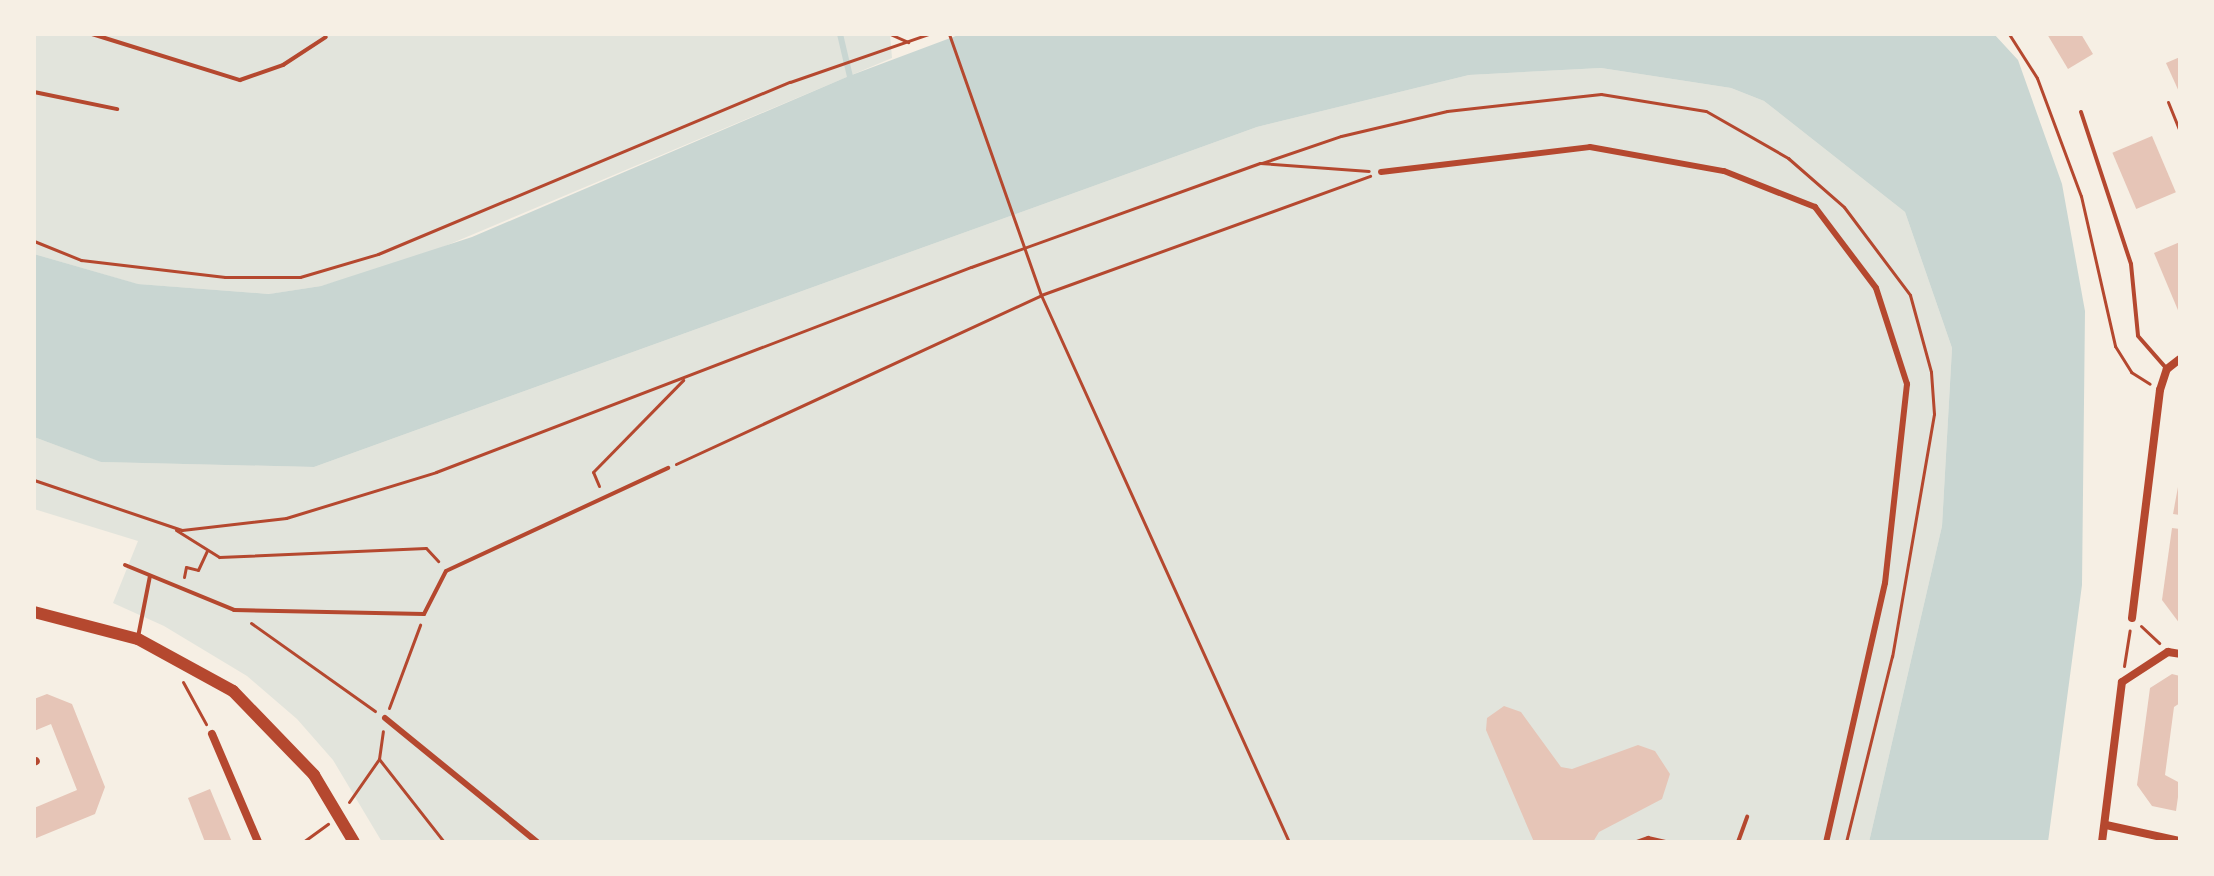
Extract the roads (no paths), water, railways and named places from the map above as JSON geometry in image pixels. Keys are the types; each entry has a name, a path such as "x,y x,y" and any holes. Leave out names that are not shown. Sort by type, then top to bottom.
{"main road":[{"path":"34,612 138,639 233,691 265,718 314,775 354,842"}],"street":[{"path":"1381,172 1590,147 1724,171 1815,207 1876,288 1907,384 1885,583 1826,842"},
{"path":"2132,618 2160,390 2167,369 2180,359"},
{"path":"2102,842 2122,682 2168,652 2180,654"},
{"path":"385,718 537,842"},
{"path":"212,734 258,842"},
{"path":"2106,825 2180,841"}],"lane":[{"path":"92,34 240,80 283,65 326,37"},
{"path":"34,92 117,109"},
{"path":"2081,112 2131,264 2138,336 2167,369"},
{"path":"125,565 234,610 424,614 446,571 668,468"},
{"path":"138,639 150,576"},
{"path":"1738,842 1747,817"},
{"path":"1637,842 1648,838 1666,842"}],"waterway":[{"path":"840,34 851,81"}]}
